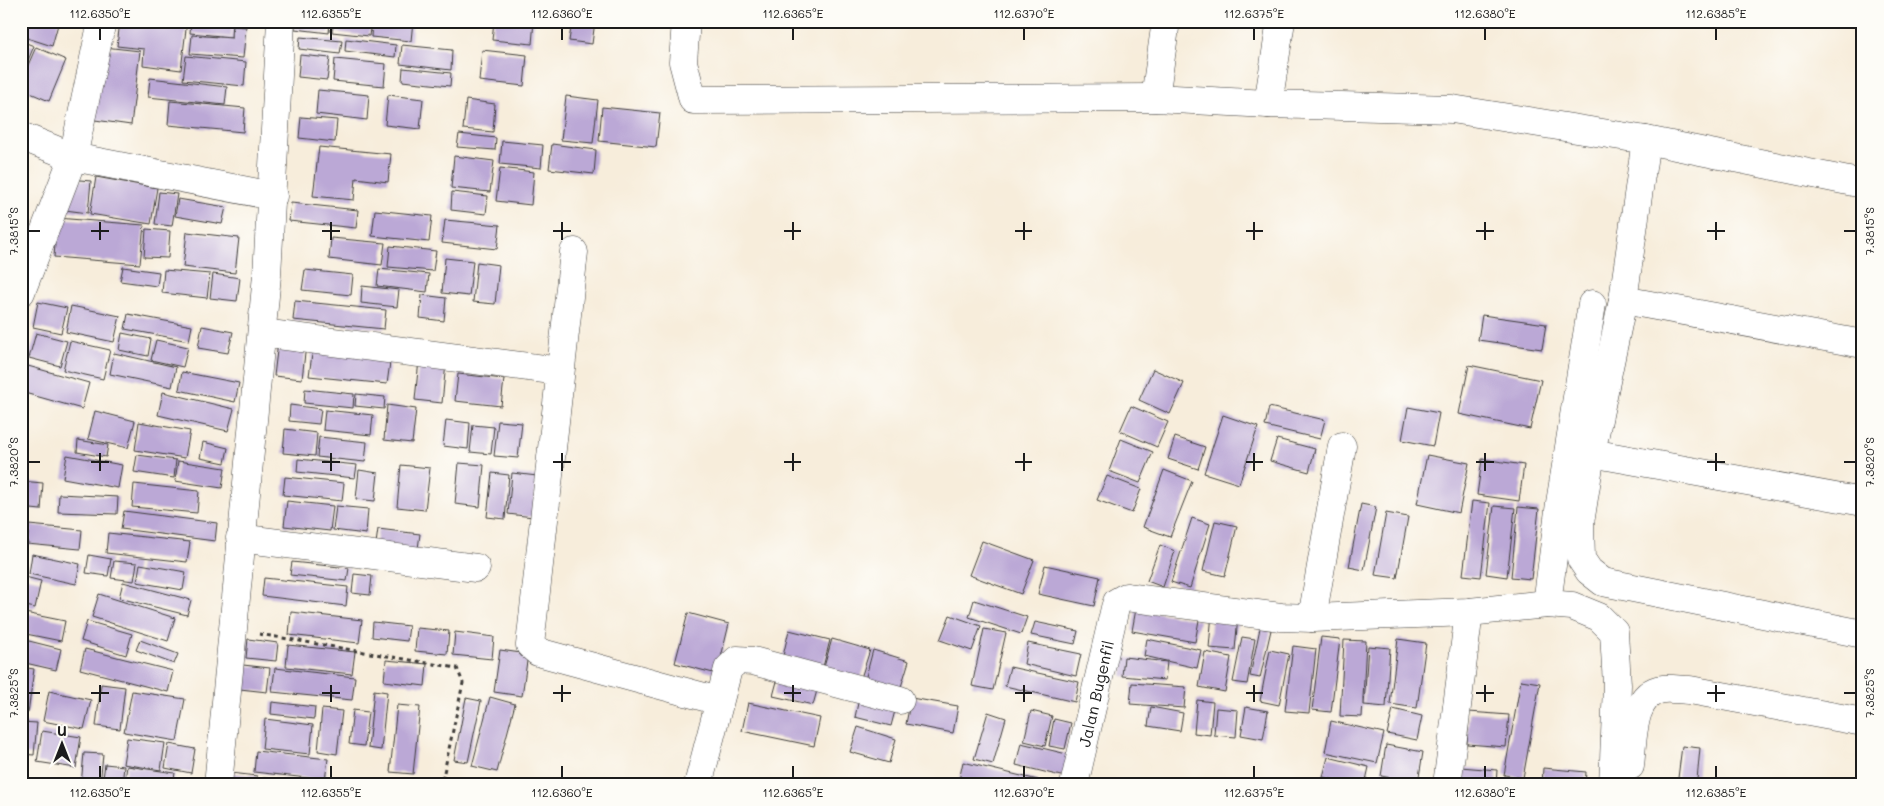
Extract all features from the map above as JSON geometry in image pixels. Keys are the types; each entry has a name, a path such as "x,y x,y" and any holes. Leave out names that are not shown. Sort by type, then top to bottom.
{"street":[{"path":"21,292 73,157 102,21"},
{"path":"218,785 240,538 262,333 273,196 281,21"},
{"path":"686,21 683,62 692,100 1155,98 1268,104 1452,109 1646,140 1863,184"},
{"path":"1155,98 1166,21"},
{"path":"1268,104 1286,23"},
{"path":"21,136 73,157 273,196"},
{"path":"1646,140 1623,300 1590,453 1580,523 1581,559 1589,571 1602,582 1863,634"},
{"path":"574,252 530,645 538,652 719,701"},
{"path":"1623,300 1863,344"},
{"path":"1547,604 1560,503 1592,304"},
{"path":"262,333 560,371"},
{"path":"1342,446 1312,618 1469,612 1547,604 1572,606 1599,617 1614,632 1617,685 1614,785"},
{"path":"1590,453 1863,502"},
{"path":"240,538 476,568"},
{"name":"Jalan Bugenfil","path":"1074,785 1117,602 1128,597 1281,617 1312,618"},
{"path":"1447,785 1469,612"},
{"path":"698,785 728,669 737,660 742,659 900,700"},
{"path":"1632,785 1631,761 1639,709 1646,697 1662,689 1690,690 1863,722"}],"path":[{"path":"232,629 457,668 464,683 443,777"}],"building":[{"path":"24,21 59,21 52,46 21,36"},
{"path":"120,21 187,21 181,70 143,65 144,49 117,46"},
{"path":"191,21 232,21 231,37 190,33"},
{"path":"295,21 330,21 329,33 295,29"},
{"path":"334,21 371,21 369,36 332,32"},
{"path":"372,21 413,21 411,41 371,37"},
{"path":"494,21 534,21 532,44 492,40"},
{"path":"572,21 595,21 592,44 569,41"},
{"path":"233,26 246,27 243,58 190,54 192,35 232,38"},
{"path":"300,37 342,41 340,54 299,49"},
{"path":"346,39 396,45 395,57 345,51"},
{"path":"21,41 34,46 21,77"},
{"path":"402,45 452,50 451,70 400,64"},
{"path":"36,47 66,60 49,101 21,89 21,81"},
{"path":"104,47 140,51 131,125 95,120"},
{"path":"482,50 527,55 524,86 479,81"},
{"path":"300,55 330,58 327,80 298,77"},
{"path":"186,56 246,62 244,86 183,80"},
{"path":"335,59 386,64 384,86 333,81"},
{"path":"403,68 451,73 450,86 402,81"},
{"path":"150,78 227,87 225,105 148,97"},
{"path":"318,90 369,95 367,120 316,114"},
{"path":"388,95 423,99 420,129 385,125"},
{"path":"566,96 598,100 593,143 561,140"},
{"path":"466,100 495,104 493,132 463,129"},
{"path":"170,101 245,108 243,132 168,125"},
{"path":"602,107 660,113 656,147 599,141"},
{"path":"301,117 337,120 335,142 299,138"},
{"path":"459,134 496,138 495,150 457,147"},
{"path":"502,141 543,145 541,168 500,164"},
{"path":"552,144 596,150 594,174 549,169"},
{"path":"319,147 391,154 388,182 356,178 354,200 313,196"},
{"path":"454,156 494,161 490,192 451,188"},
{"path":"500,168 534,172 531,205 496,201"},
{"path":"96,177 157,188 151,224 90,214"},
{"path":"69,179 91,181 88,213 65,210"},
{"path":"159,192 177,194 172,226 155,224"},
{"path":"452,192 488,196 486,214 451,210"},
{"path":"178,199 226,207 222,224 175,216"},
{"path":"291,203 358,210 356,228 289,221"},
{"path":"375,210 432,216 429,242 372,236"},
{"path":"57,218 144,225 140,264 54,257"},
{"path":"445,220 500,225 497,249 442,243"},
{"path":"146,229 170,231 168,258 144,257"},
{"path":"187,232 239,238 235,273 183,267"},
{"path":"331,238 385,243 382,265 329,259"},
{"path":"390,246 436,251 433,271 388,267"},
{"path":"445,258 473,261 469,296 442,293"},
{"path":"477,262 499,265 495,304 473,302"},
{"path":"123,267 159,272 157,286 120,281"},
{"path":"379,269 429,274 427,292 377,286"},
{"path":"164,270 210,274 207,298 162,293"},
{"path":"305,270 353,275 351,295 302,290"},
{"path":"213,274 240,278 237,301 210,298"},
{"path":"362,286 399,290 397,307 361,303"},
{"path":"422,295 446,298 444,321 420,318"},
{"path":"295,301 386,310 384,329 293,320"},
{"path":"38,302 67,308 61,333 33,327"},
{"path":"71,306 120,316 114,342 66,332"},
{"path":"128,314 192,326 189,341 125,329"},
{"path":"1482,315 1546,324 1542,349 1478,340"},
{"path":"202,326 233,332 228,353 198,348"},
{"path":"36,333 67,341 60,366 29,358"},
{"path":"122,333 151,339 148,356 119,350"},
{"path":"156,340 188,347 183,367 151,360"},
{"path":"70,341 110,350 103,379 63,370"},
{"path":"278,342 306,345 302,379 274,376"},
{"path":"313,347 391,355 387,384 309,376"},
{"path":"114,353 176,367 172,387 110,374"},
{"path":"419,360 446,363 442,403 415,400"},
{"path":"1469,365 1541,380 1530,429 1459,414"},
{"path":"28,366 89,383 82,409 21,392"},
{"path":"1153,369 1184,383 1170,414 1139,400"},
{"path":"182,372 239,383 235,402 179,390"},
{"path":"458,374 504,379 501,406 455,401"},
{"path":"305,389 354,394 353,408 304,403"},
{"path":"163,392 234,409 228,431 158,415"},
{"path":"356,394 385,397 384,409 355,406"},
{"path":"290,405 321,409 319,424 289,421"},
{"path":"387,405 416,409 412,443 384,440"},
{"path":"1131,406 1168,422 1157,447 1120,431"},
{"path":"1269,407 1325,420 1320,439 1265,426"},
{"path":"1408,407 1439,413 1433,446 1402,440"},
{"path":"325,410 373,415 371,435 323,430"},
{"path":"95,411 135,421 128,448 88,439"},
{"path":"1223,415 1258,427 1239,484 1204,473"},
{"path":"446,420 470,423 468,449 443,446"},
{"path":"498,421 522,423 518,458 494,456"},
{"path":"139,422 190,431 185,458 135,450"},
{"path":"473,425 494,427 491,454 470,452"},
{"path":"285,429 317,433 315,456 283,453"},
{"path":"319,437 367,442 365,462 317,457"},
{"path":"1175,437 1205,447 1198,469 1168,459"},
{"path":"1121,439 1153,452 1140,483 1109,471"},
{"path":"1277,439 1315,449 1309,472 1270,461"},
{"path":"78,440 108,445 106,457 77,452"},
{"path":"203,442 228,448 225,463 200,458"},
{"path":"67,455 122,465 118,488 63,478"},
{"path":"137,455 176,460 174,478 134,472"},
{"path":"1427,455 1469,463 1459,513 1417,504"},
{"path":"298,459 357,465 355,478 297,472"},
{"path":"1482,459 1524,465 1519,501 1477,495"},
{"path":"178,461 225,468 222,488 175,481"},
{"path":"459,463 484,465 480,507 455,504"},
{"path":"401,465 430,468 425,510 397,507"},
{"path":"359,470 378,473 375,501 356,499"},
{"path":"1164,470 1192,481 1170,537 1143,527"},
{"path":"492,473 509,475 505,519 487,517"},
{"path":"512,473 537,476 533,517 508,514"},
{"path":"1107,476 1141,489 1132,513 1097,500"},
{"path":"285,477 344,483 342,501 283,495"},
{"path":"21,481 43,483 41,510 21,508"},
{"path":"134,484 199,491 197,513 132,507"},
{"path":"59,494 118,497 117,514 58,512"},
{"path":"287,501 333,506 330,531 284,526"},
{"path":"1472,501 1490,503 1481,577 1463,575"},
{"path":"1361,504 1376,507 1364,570 1349,567"},
{"path":"336,506 368,509 366,534 333,530"},
{"path":"1494,506 1515,508 1507,577 1486,574"},
{"path":"1518,507 1539,509 1531,579 1511,577"},
{"path":"124,511 217,523 215,541 121,529"},
{"path":"1386,513 1408,517 1397,578 1375,575"},
{"path":"1192,518 1210,524 1190,588 1171,582"},
{"path":"1215,521 1237,526 1225,576 1203,571"},
{"path":"29,525 82,530 80,549 27,544"},
{"path":"378,529 420,534 417,556 375,551"},
{"path":"108,533 190,542 187,562 106,553"},
{"path":"982,541 1034,560 1021,594 969,575"},
{"path":"1160,545 1175,551 1163,587 1147,581"},
{"path":"32,554 80,564 76,584 29,574"},
{"path":"89,555 111,559 108,576 86,573"},
{"path":"114,561 137,563 134,581 111,578"},
{"path":"292,562 349,568 347,581 290,575"},
{"path":"140,564 186,572 183,590 137,582"},
{"path":"1045,565 1100,577 1094,606 1038,594"},
{"path":"354,574 372,576 370,595 352,593"},
{"path":"21,576 41,581 35,608 21,605"},
{"path":"264,578 348,587 346,606 262,596"},
{"path":"123,582 191,600 187,615 119,598"},
{"path":"99,594 175,618 168,641 92,617"},
{"path":"974,600 1027,617 1021,634 969,617"},
{"path":"1136,609 1199,620 1195,642 1132,631"},
{"path":"291,612 362,620 359,643 289,635"},
{"path":"25,613 65,621 61,641 21,633"},
{"path":"688,613 729,624 717,674 675,663"},
{"path":"1212,613 1238,616 1235,650 1209,648"},
{"path":"950,615 981,626 972,651 940,640"},
{"path":"87,621 132,634 126,655 81,641"},
{"path":"373,622 409,626 407,641 372,637"},
{"path":"1035,622 1078,631 1075,644 1031,635"},
{"path":"417,628 449,631 447,654 415,651"},
{"path":"1260,628 1271,630 1260,678 1250,676"},
{"path":"984,629 1006,633 993,690 972,686"},
{"path":"789,630 830,640 823,667 783,656"},
{"path":"455,632 494,637 492,659 453,655"},
{"path":"1242,637 1255,639 1247,684 1233,682"},
{"path":"1321,637 1340,639 1331,712 1312,710"},
{"path":"21,639 61,649 56,670 21,662"},
{"path":"248,639 278,643 276,661 246,658"},
{"path":"832,639 870,650 861,678 824,667"},
{"path":"1147,639 1201,650 1197,668 1144,656"},
{"path":"1398,639 1426,643 1417,708 1390,704"},
{"path":"140,640 178,654 174,664 136,650"},
{"path":"1344,640 1366,641 1362,717 1340,716"},
{"path":"1028,643 1081,654 1076,676 1024,664"},
{"path":"288,645 355,652 352,674 286,667"},
{"path":"1293,646 1316,649 1309,713 1285,711"},
{"path":"1368,646 1390,648 1386,707 1364,705"},
{"path":"85,649 173,671 168,692 80,669"},
{"path":"500,650 528,654 522,696 494,692"},
{"path":"873,650 909,661 900,690 865,680"},
{"path":"1270,650 1289,654 1279,705 1260,701"},
{"path":"1205,652 1231,657 1225,692 1199,687"},
{"path":"1124,657 1167,662 1165,680 1122,676"},
{"path":"386,660 427,664 425,686 384,681"},
{"path":"243,665 270,668 267,692 240,689"},
{"path":"21,667 34,669 28,713 21,712"},
{"path":"1010,667 1079,682 1075,702 1005,686"},
{"path":"275,668 355,677 352,700 272,692"},
{"path":"779,674 819,683 813,705 773,696"},
{"path":"1521,680 1540,683 1523,778 1504,775"},
{"path":"1132,683 1186,687 1184,708 1130,704"},
{"path":"101,684 125,687 120,729 96,726"},
{"path":"374,690 387,692 381,750 368,748"},
{"path":"49,691 91,700 84,729 43,721"},
{"path":"132,691 185,699 177,741 124,732"},
{"path":"860,694 897,703 891,726 855,717"},
{"path":"490,697 515,704 497,772 472,766"},
{"path":"466,698 481,701 468,762 454,760"},
{"path":"911,698 958,706 953,733 906,724"},
{"path":"1197,700 1213,702 1210,735 1194,733"},
{"path":"272,702 315,707 314,719 271,714"},
{"path":"748,703 820,718 814,746 742,731"},
{"path":"397,705 420,707 413,774 390,772"},
{"path":"1151,707 1183,713 1180,731 1148,726"},
{"path":"1246,707 1268,711 1263,739 1241,735"},
{"path":"1216,708 1238,710 1236,737 1214,735"},
{"path":"322,709 342,711 337,754 318,751"},
{"path":"1393,709 1422,716 1417,740 1387,734"},
{"path":"353,710 368,712 364,746 349,744"},
{"path":"1031,711 1052,716 1045,746 1024,741"},
{"path":"988,712 1006,718 993,764 974,759"},
{"path":"1469,712 1509,715 1506,747 1467,744"},
{"path":"265,719 313,725 310,754 262,749"},
{"path":"1054,719 1071,723 1065,749 1049,746"},
{"path":"1331,721 1384,733 1377,763 1325,752"},
{"path":"21,722 37,723 34,755 21,754"},
{"path":"858,727 896,739 889,763 850,752"},
{"path":"42,731 81,737 76,768 37,762"},
{"path":"127,738 165,743 161,770 123,764"},
{"path":"1021,743 1071,755 1065,777 1016,765"},
{"path":"169,744 195,749 191,773 165,768"},
{"path":"1386,745 1423,752 1418,783 1381,776"},
{"path":"1682,746 1700,748 1697,780 1678,778"},
{"path":"256,751 328,759 325,780 254,772"},
{"path":"84,753 103,754 100,785 81,785"},
{"path":"1328,757 1369,767 1365,785 1354,785 1323,777"},
{"path":"963,762 1038,780 1037,785 958,785"},
{"path":"105,764 124,766 122,785 102,785"},
{"path":"127,766 175,773 173,785 125,780"},
{"path":"1460,767 1497,770 1496,785 1459,785"},
{"path":"1543,768 1586,772 1585,785 1542,785"},
{"path":"231,773 257,776 256,785 229,785"},
{"path":"263,778 319,783 319,785 262,785"}]}
